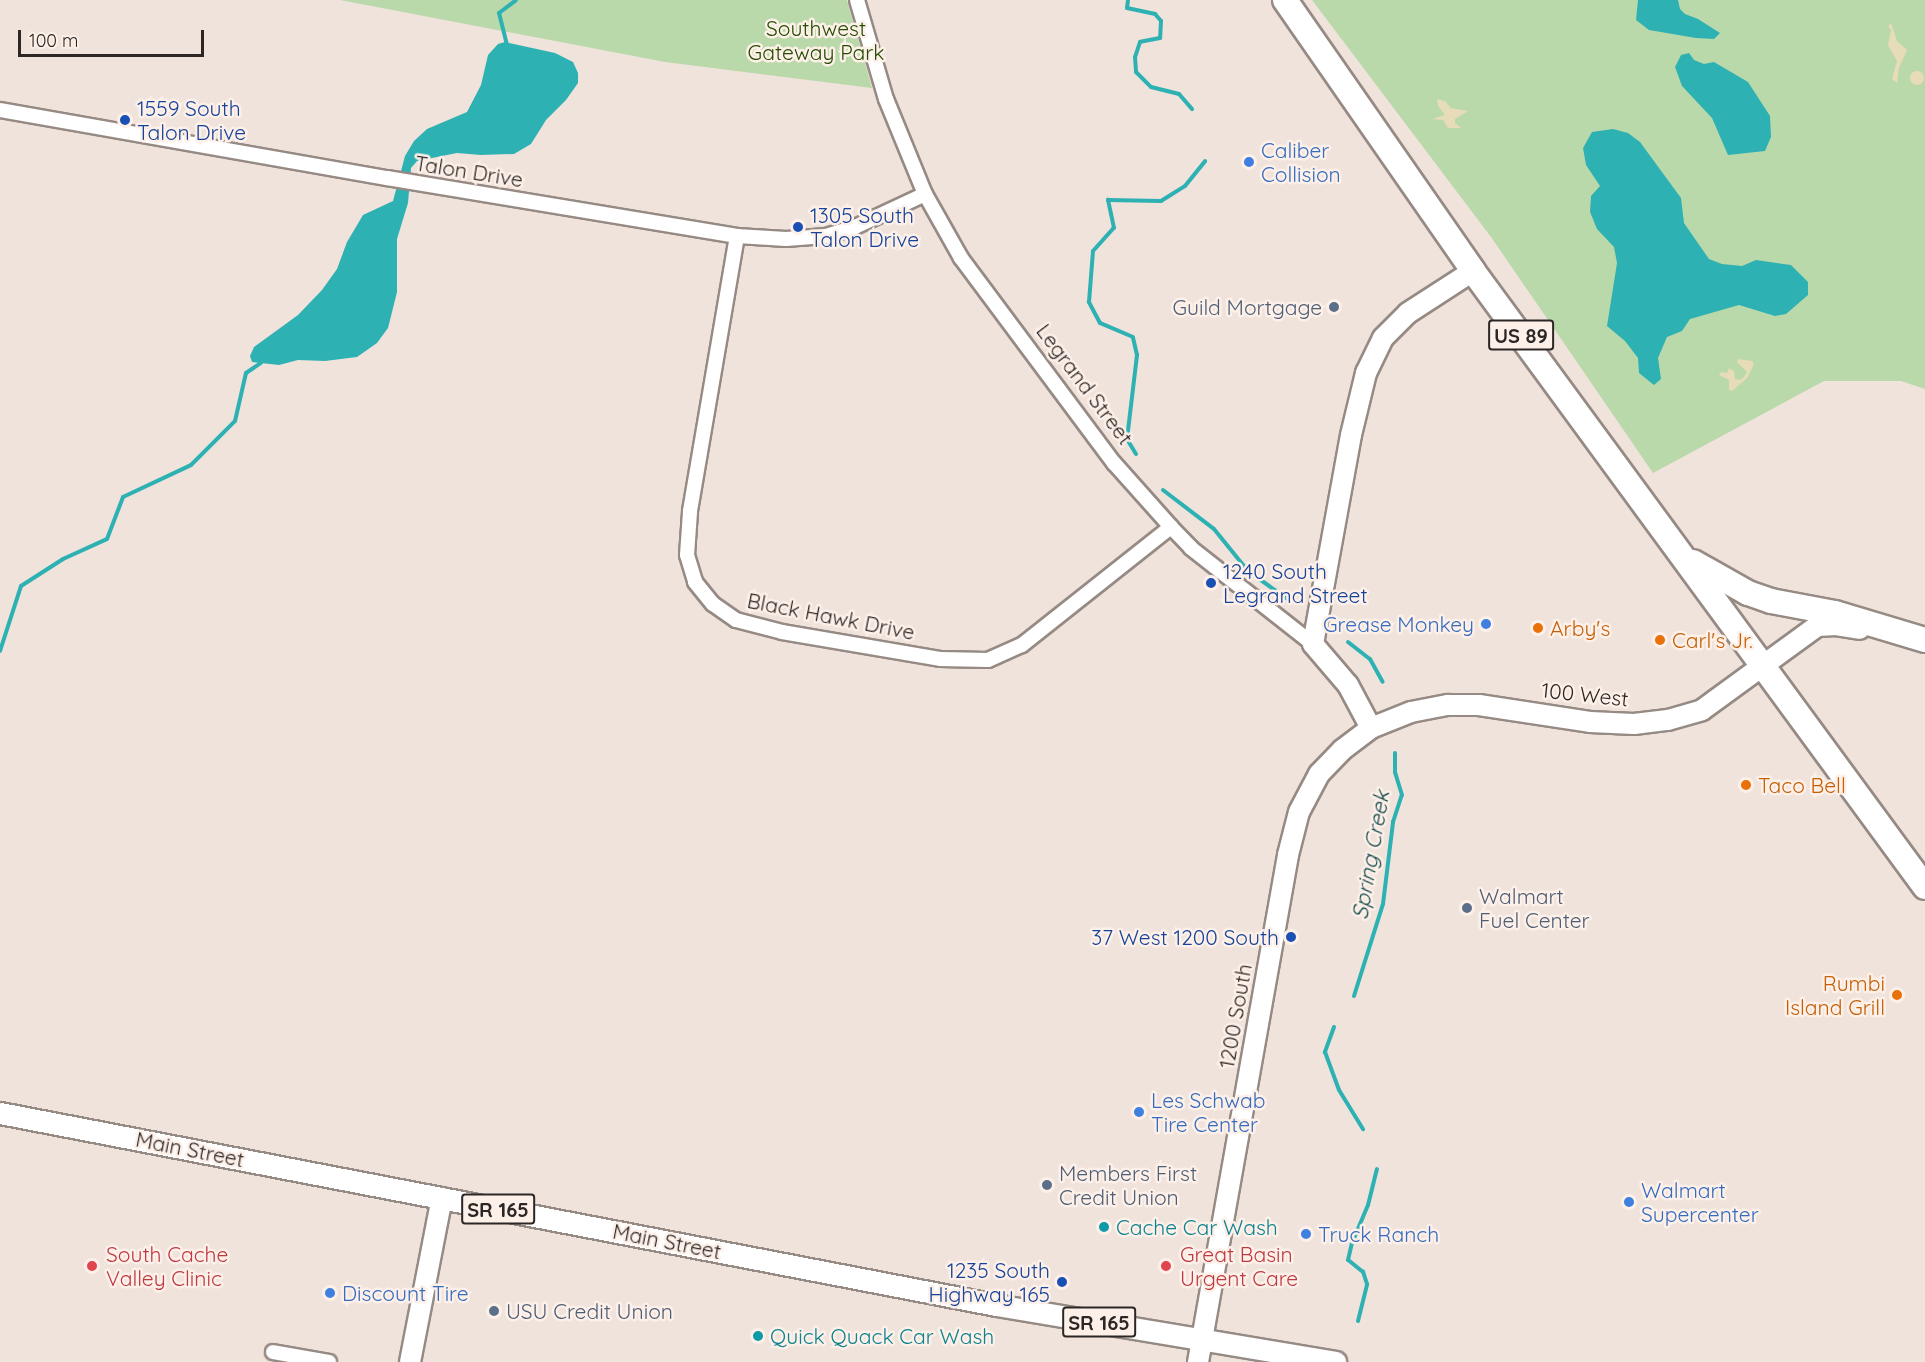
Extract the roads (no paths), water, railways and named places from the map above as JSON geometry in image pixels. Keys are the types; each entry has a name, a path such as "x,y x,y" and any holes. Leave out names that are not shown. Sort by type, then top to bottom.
{"highway":[{"name":"US 89","path":"1285,0 1473,271 1925,887"},
{"path":"1683,556 1748,593 1770,601 1835,613 1925,640"}],"main road":[{"path":"1313,644 1351,435 1366,372 1383,338 1408,313 1473,271"},
{"name":"100 West","path":"1288,855 1299,812 1319,774 1342,750 1371,728 1411,712 1448,705 1479,705 1590,722 1634,724 1668,720 1702,710 1816,626 1836,625 1925,640"},
{"name":"Legrand Street","path":"1313,644 1348,685 1371,728"},
{"name":"1200 South","path":"1198,1362 1288,855"},
{"name":"Main Street","path":"0,1113 996,1305 1335,1362"},
{"path":"410,1362 442,1198"}],"street":[{"name":"Legrand Street","path":"857,0 886,99 925,194 961,258 1114,463 1171,527 1191,548 1313,644"},
{"name":"Talon Drive","path":"0,110 426,185 737,236 786,239 826,236 855,227 925,194"},
{"name":"Black Hawk Drive","path":"737,236 690,512 687,555 695,582 713,604 736,620 782,632 940,660 988,660 1022,645 1171,527"},
{"path":"273,1352 329,1362"}],"water":[{"path":"1638,0 1678,0 1680,9 1685,14 1698,19 1720,33 1714,39 1649,30 1636,20"},
{"path":"505,42 555,53 573,62 578,73 578,83 566,100 546,120 531,144 514,154 457,153 417,161 411,168 408,203 397,239 397,292 388,328 377,343 357,357 325,361 298,360 279,365 252,362 250,356 254,347 298,315 322,290 337,269 347,242 363,215 393,201 405,156 414,141 427,129 467,112 481,85 488,55 498,44"},
{"path":"1689,53 1694,60 1704,64 1714,62 1748,82 1770,116 1771,137 1765,151 1728,155 1712,118 1682,86 1675,67 1681,55"},
{"path":"1613,129 1628,133 1640,142 1681,198 1684,223 1709,259 1722,264 1742,266 1756,260 1791,265 1808,282 1808,295 1786,314 1775,316 1739,305 1690,319 1682,331 1667,337 1658,358 1661,379 1654,385 1639,373 1638,358 1625,341 1607,326 1617,263 1614,247 1597,229 1590,212 1591,196 1600,186 1586,165 1583,148 1592,132"}],"waterway":[{"path":"507,45 499,13 516,0"},
{"name":"Spring Creek","path":"1128,0 1127,8 1155,14 1161,21 1160,38 1140,42 1135,57 1136,72 1151,87 1179,94 1192,109"},
{"name":"Spring Creek","path":"1136,454 1127,439 1137,355 1133,337 1100,323 1089,302 1093,251 1114,228 1108,200 1161,201 1185,186 1205,161"},
{"path":"0,651 21,586 63,559 107,539 123,497 191,465 235,421 246,373 261,363"},
{"name":"Spring Creek","path":"1163,490 1214,529 1248,571 1289,600"},
{"name":"Spring Creek","path":"1348,642 1370,659 1383,682"},
{"name":"Spring Creek","path":"1354,996 1383,904 1393,822 1402,795 1395,772 1395,753"},
{"name":"Spring Creek","path":"1334,1027 1325,1052 1339,1090 1363,1129"},
{"name":"Spring Creek","path":"1358,1321 1367,1284 1363,1272 1348,1260 1352,1243 1368,1205 1377,1169"}],"place":[{"name":"1559 South Talon Drive","path":"125,120"},
{"name":"Caliber Collision","path":"1249,162"},
{"name":"1305 South Talon Drive","path":"798,227"},
{"name":"Guild Mortgage","path":"1334,307"},
{"name":"1240 South Legrand Street","path":"1211,583"},
{"name":"Grease Monkey","path":"1486,624"},
{"name":"Arby's","path":"1538,628"},
{"name":"Carl's Jr.","path":"1660,640"},
{"name":"Taco Bell","path":"1746,785"},
{"name":"Walmart Fuel Center","path":"1467,908"},
{"name":"37 West 1200 South","path":"1291,937"},
{"name":"Rumbi Island Grill","path":"1897,995"},
{"name":"Les Schwab Tire Center","path":"1139,1112"},
{"name":"Members First Credit Union","path":"1047,1185"},
{"name":"Walmart Supercenter","path":"1629,1202"},
{"name":"Cache Car Wash","path":"1104,1227"},
{"name":"Truck Ranch","path":"1306,1234"},
{"name":"South Cache Valley Clinic","path":"92,1266"},
{"name":"Great Basin Urgent Care","path":"1166,1266"},
{"name":"1235 South Highway 165","path":"1062,1282"},
{"name":"Discount Tire","path":"330,1293"},
{"name":"USU Credit Union","path":"494,1311"},
{"name":"Quick Quack Car Wash","path":"758,1336"}],"park label":[{"name":"Southwest Gateway Park","path":"816,40"}]}
